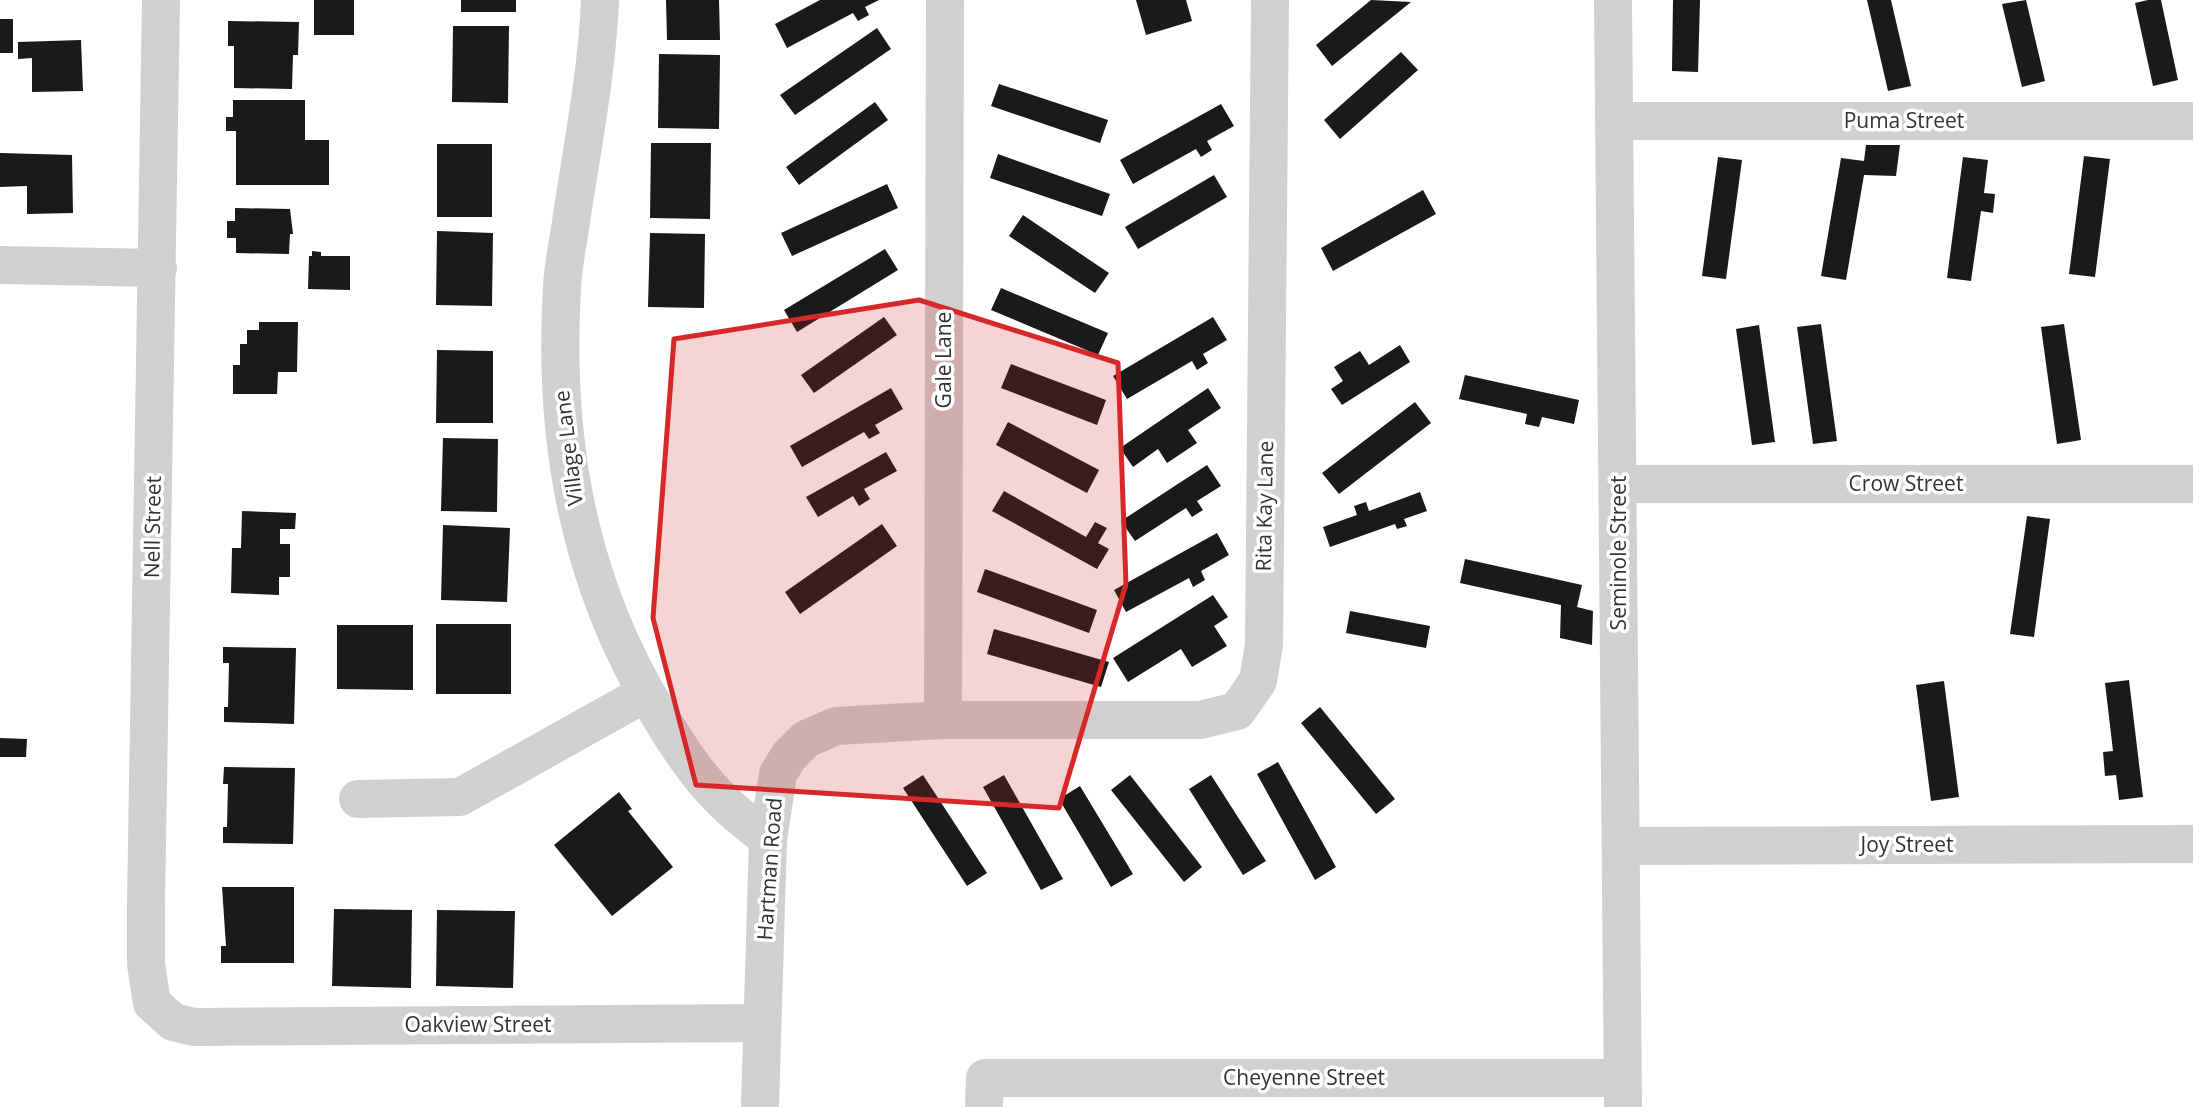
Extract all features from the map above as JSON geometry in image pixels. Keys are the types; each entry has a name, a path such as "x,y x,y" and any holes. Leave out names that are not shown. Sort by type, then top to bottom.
{"street":[{"name":"Nell Street","path":"161,0 146,964 152,1003 173,1021 194,1027"},
{"name":"Village Lane","path":"600,0 598,44 562,286 560,375 568,469 580,533 603,604 634,675 679,748 720,798 768,839"},
{"name":"Gale Lane","path":"943,720 945,0"},
{"name":"Rita Kay Lane","path":"943,720 1200,720 1237,711 1258,681 1264,645 1270,0"},
{"name":"Seminole Street","path":"1613,0 1623,1092"},
{"name":"Puma Street","path":"1615,121 2193,121"},
{"path":"0,265 158,268"},
{"name":"Crow Street","path":"1618,484 2193,484"},
{"path":"358,799 460,797 646,694"},
{"name":"Hartman Road","path":"760,1107 768,839 778,774 806,738 836,726 943,720"},
{"name":"Joy Street","path":"1621,846 2193,844"},
{"name":"Oakview Street","path":"194,1027 762,1023"},
{"name":"Cheyenne Street","path":"984,1092 1623,1092"}],"highlighted area":[{"path":"919,300 1118,363 1126,584 1059,808 696,785 653,618 674,339"}],"building":[{"path":"314,0 354,0 354,35 314,35"},
{"path":"461,0 516,0 516,12 461,12"},
{"path":"666,0 719,0 720,40 667,40"},
{"path":"820,0 879,0 865,7 869,15 858,21 853,13 787,48 775,24"},
{"path":"1136,0 1186,0 1192,21 1146,35"},
{"path":"1371,0 1411,2 1332,66 1316,45"},
{"path":"1673,0 1700,0 1698,72 1672,71"},
{"path":"1867,0 1891,0 1911,86 1888,91"},
{"path":"2026,0 2045,81 2022,87 2002,4"},
{"path":"2161,0 2178,80 2153,86 2135,3"},
{"path":"0,19 13,19 13,53 0,53"},
{"path":"228,21 299,22 298,55 293,55 292,89 234,88 234,46 228,46"},
{"path":"453,26 509,26 508,103 452,102"},
{"path":"877,28 891,49 795,115 780,95"},
{"path":"81,40 83,91 32,92 32,58 18,59 18,42"},
{"path":"1401,52 1418,70 1340,139 1324,120"},
{"path":"659,54 720,55 719,129 658,128"},
{"path":"999,84 1108,120 1100,143 991,106"},
{"path":"233,100 305,100 305,140 329,140 329,185 236,185 236,131 226,131 226,117 233,117"},
{"path":"875,102 888,120 799,185 786,167"},
{"path":"1221,104 1234,126 1207,141 1212,150 1201,157 1196,149 1133,184 1120,160"},
{"path":"651,143 711,143 710,219 650,218"},
{"path":"437,144 492,144 492,217 437,217"},
{"path":"1866,145 1900,145 1896,176 1864,175 1846,280 1821,276 1841,158 1864,161"},
{"path":"0,153 72,155 73,213 27,214 27,186 0,187"},
{"path":"998,154 1110,194 1102,216 990,178"},
{"path":"2084,156 2110,159 2095,277 2069,274"},
{"path":"1718,157 1742,160 1726,279 1702,276"},
{"path":"1963,157 1988,160 1984,193 1995,194 1993,213 1981,211 1971,281 1947,278"},
{"path":"1214,175 1227,197 1138,249 1125,227"},
{"path":"887,184 898,208 792,256 781,233"},
{"path":"1423,190 1436,214 1333,271 1321,248"},
{"path":"235,208 290,209 293,234 290,234 289,254 236,253 236,238 227,238 227,221 235,221"},
{"path":"1023,215 1109,273 1095,293 1009,236"},
{"path":"437,231 493,233 492,306 436,305"},
{"path":"650,233 705,234 704,308 648,307"},
{"path":"885,249 898,270 797,332 784,310"},
{"path":"312,251 321,252 321,256 350,256 350,290 308,289 309,256 312,256"},
{"path":"1001,288 1108,333 1098,355 991,310"},
{"path":"884,317 897,335 814,393 801,375"},
{"path":"1213,317 1227,340 1203,354 1208,363 1197,370 1192,361 1127,399 1113,376"},
{"path":"259,322 298,322 297,372 278,372 277,394 233,394 233,365 240,365 240,344 247,344 247,330 259,330"},
{"path":"1821,324 1837,441 1813,444 1797,327"},
{"path":"2064,324 2081,440 2057,444 2041,327"},
{"path":"1759,325 1775,442 1752,445 1736,329"},
{"path":"1400,345 1410,362 1342,405 1331,389 1343,381 1334,367 1360,351 1369,365"},
{"path":"437,350 493,351 493,423 436,423"},
{"path":"1011,364 1106,400 1097,425 1001,388"},
{"path":"1465,375 1579,400 1574,424 1542,417 1539,427 1525,424 1527,414 1459,399"},
{"path":"891,388 903,409 875,425 880,433 869,439 864,432 802,467 790,446"},
{"path":"1208,388 1221,408 1188,430 1197,443 1167,463 1158,449 1133,467 1120,448"},
{"path":"1415,402 1431,423 1339,494 1322,473"},
{"path":"1008,422 1099,470 1087,493 996,445"},
{"path":"443,438 498,439 497,512 441,511"},
{"path":"886,452 897,471 864,489 870,499 859,506 853,496 818,517 806,497"},
{"path":"1207,465 1221,486 1197,501 1203,510 1192,517 1186,508 1135,541 1121,521"},
{"path":"1004,491 1086,537 1095,522 1107,528 1098,543 1109,549 1097,569 992,511"},
{"path":"1420,492 1427,511 1404,519 1407,526 1397,529 1395,524 1330,547 1323,527 1357,515 1354,506 1366,502 1369,511"},
{"path":"242,511 296,513 295,529 280,529 280,544 290,544 290,577 279,577 279,595 231,593 232,548 241,548"},
{"path":"2027,516 2050,519 2034,637 2010,634"},
{"path":"882,524 897,546 800,614 785,592"},
{"path":"443,525 510,528 507,602 441,600"},
{"path":"1217,533 1229,555 1201,571 1205,580 1193,587 1189,578 1126,612 1114,590"},
{"path":"1465,559 1582,585 1577,607 1593,611 1592,645 1560,638 1561,605 1460,583"},
{"path":"985,569 1097,610 1089,633 977,592"},
{"path":"1213,595 1228,617 1214,626 1227,646 1192,667 1181,649 1128,682 1113,658"},
{"path":"1350,611 1430,626 1426,648 1346,633"},
{"path":"436,624 511,624 511,694 436,694"},
{"path":"337,625 413,625 413,690 337,689"},
{"path":"994,629 1109,662 1101,687 987,654"},
{"path":"223,647 296,648 294,724 224,722 224,707 228,707 229,663 223,663"},
{"path":"2129,680 2143,797 2119,800 2116,775 2105,776 2103,752 2113,751 2105,683"},
{"path":"1944,681 1959,797 1931,801 1916,685"},
{"path":"1320,707 1395,799 1376,814 1301,723"},
{"path":"0,738 27,739 26,757 0,757"},
{"path":"1278,762 1336,867 1315,880 1257,774"},
{"path":"224,767 295,768 293,844 223,843 223,827 227,827 228,784 223,784"},
{"path":"923,775 987,873 967,886 903,788"},
{"path":"1004,775 1063,879 1041,890 983,787"},
{"path":"1130,775 1202,867 1184,882 1111,790"},
{"path":"1211,775 1266,861 1243,875 1189,789"},
{"path":"1080,786 1133,874 1111,887 1059,799"},
{"path":"619,792 632,809 628,811 673,867 612,916 554,845"},
{"path":"222,887 294,887 294,963 221,963 221,946 226,946"},
{"path":"334,909 412,910 411,988 332,986"},
{"path":"437,910 515,911 513,988 436,986"}]}
